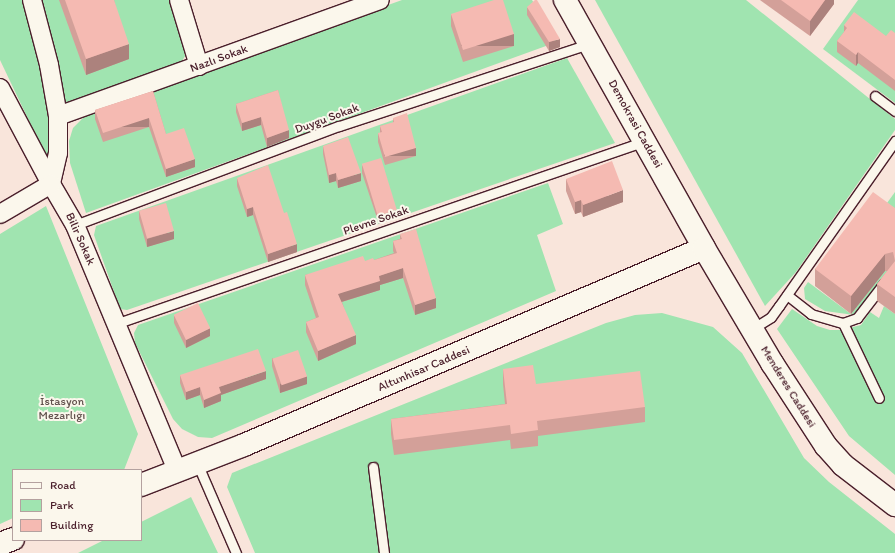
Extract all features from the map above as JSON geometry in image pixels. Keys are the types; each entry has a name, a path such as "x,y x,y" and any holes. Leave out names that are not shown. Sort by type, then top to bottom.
{"street":[{"path":"0,214 51,184 58,153 58,116 49,65 32,0"},
{"path":"179,0 199,66"},
{"name":"Nazlı Sokak","path":"58,116 380,0"},
{"name":"Demokrasi Caddesi","path":"565,0 704,248"},
{"name":"Bilir Sokak","path":"0,88 51,184 75,225 177,470"},
{"name":"Menderes Caddesi","path":"704,248 752,329 826,446 843,465 895,504"},
{"name":"Altunhisar Caddesi","path":"142,485 252,442 704,248"},
{"path":"0,544 12,539"}],"lane":[{"name":"Duygu Sokak","path":"75,225 339,126 590,44"},
{"path":"875,96 895,111"},
{"name":"Plevne Sokak","path":"115,324 645,141"},
{"path":"752,329 770,317 787,295 895,141"},
{"path":"787,295 811,314 843,323 857,318 890,275"},
{"path":"843,323 879,398"},
{"path":"197,463 236,553"},
{"path":"373,467 384,553"}],"green space":[{"path":"0,0 26,0 47,91 50,124 49,163 0,60"},
{"path":"41,0 171,0 182,34 185,56 181,63 62,106 59,66"},
{"path":"402,0 532,0 557,42 86,213 70,163 69,141 73,128 83,118 99,109"},
{"path":"595,0 746,0 895,119 895,130 796,272 765,306"},
{"path":"858,0 895,0 895,103 823,49"},
{"path":"567,58 615,143 127,310 120,309 94,235 96,226"},
{"path":"548,183 563,224 537,235 556,291 212,438 198,437 182,429 173,419 135,343 134,333 138,325"},
{"path":"895,192 895,226 879,214"},
{"name":"İstasyon Mezarlığı","path":"46,206 138,434 124,469 12,469 12,518 0,524 0,234"},
{"path":"895,256 895,261 854,315 825,311 805,299 804,288 808,282 851,314"},
{"path":"884,306 895,314 895,475 849,436 777,329 792,309 817,326 830,330 841,330 861,325 870,312 879,318"},
{"path":"662,313 713,327 742,353 804,458 829,482 895,534 895,553 255,553 227,487 232,473 606,323 635,315"},
{"path":"191,497 218,553 78,553 102,541 142,541 142,522"}],"building":[{"path":"65,0 114,0 129,44 86,59"},
{"path":"494,0 503,0 514,34 463,50 451,14"},
{"path":"537,0 560,39 549,42 527,7"},
{"path":"781,0 825,0 810,21"},
{"path":"854,12 886,36 891,30 895,33 895,80 858,52 856,55 837,41 847,28 844,25"},
{"path":"278,90 289,130 267,138 261,117 242,123 236,104"},
{"path":"153,91 166,134 184,128 195,159 166,169 149,118 103,133 95,110"},
{"path":"407,113 416,148 385,157 378,133 382,132 380,126 394,122 393,118"},
{"path":"348,137 361,173 338,180 336,173 329,175 323,146"},
{"path":"381,158 397,210 378,215 362,164"},
{"path":"612,161 623,190 583,205 581,200 575,202 566,179"},
{"path":"268,165 284,213 287,212 297,244 268,254 253,207 247,209 237,178"},
{"path":"873,192 895,208 895,261 893,252 885,254 851,296 815,269"},
{"path":"166,203 174,231 147,239 139,211"},
{"path":"416,229 436,298 415,305 403,268 379,276 380,281 338,294 356,335 318,351 306,322 319,317 305,275 363,256 365,261 373,258 374,260 397,253 393,241 402,239 400,234"},
{"path":"895,261 895,297 877,284"},
{"path":"198,303 210,328 186,340 174,315"},
{"path":"258,349 266,371 219,387 221,393 204,400 200,387 186,392 180,375"},
{"path":"298,350 307,376 282,385 272,359"},
{"path":"533,365 536,384 640,371 645,407 537,421 538,430 511,434 510,425 394,440 391,419 507,404 503,369"}]}
